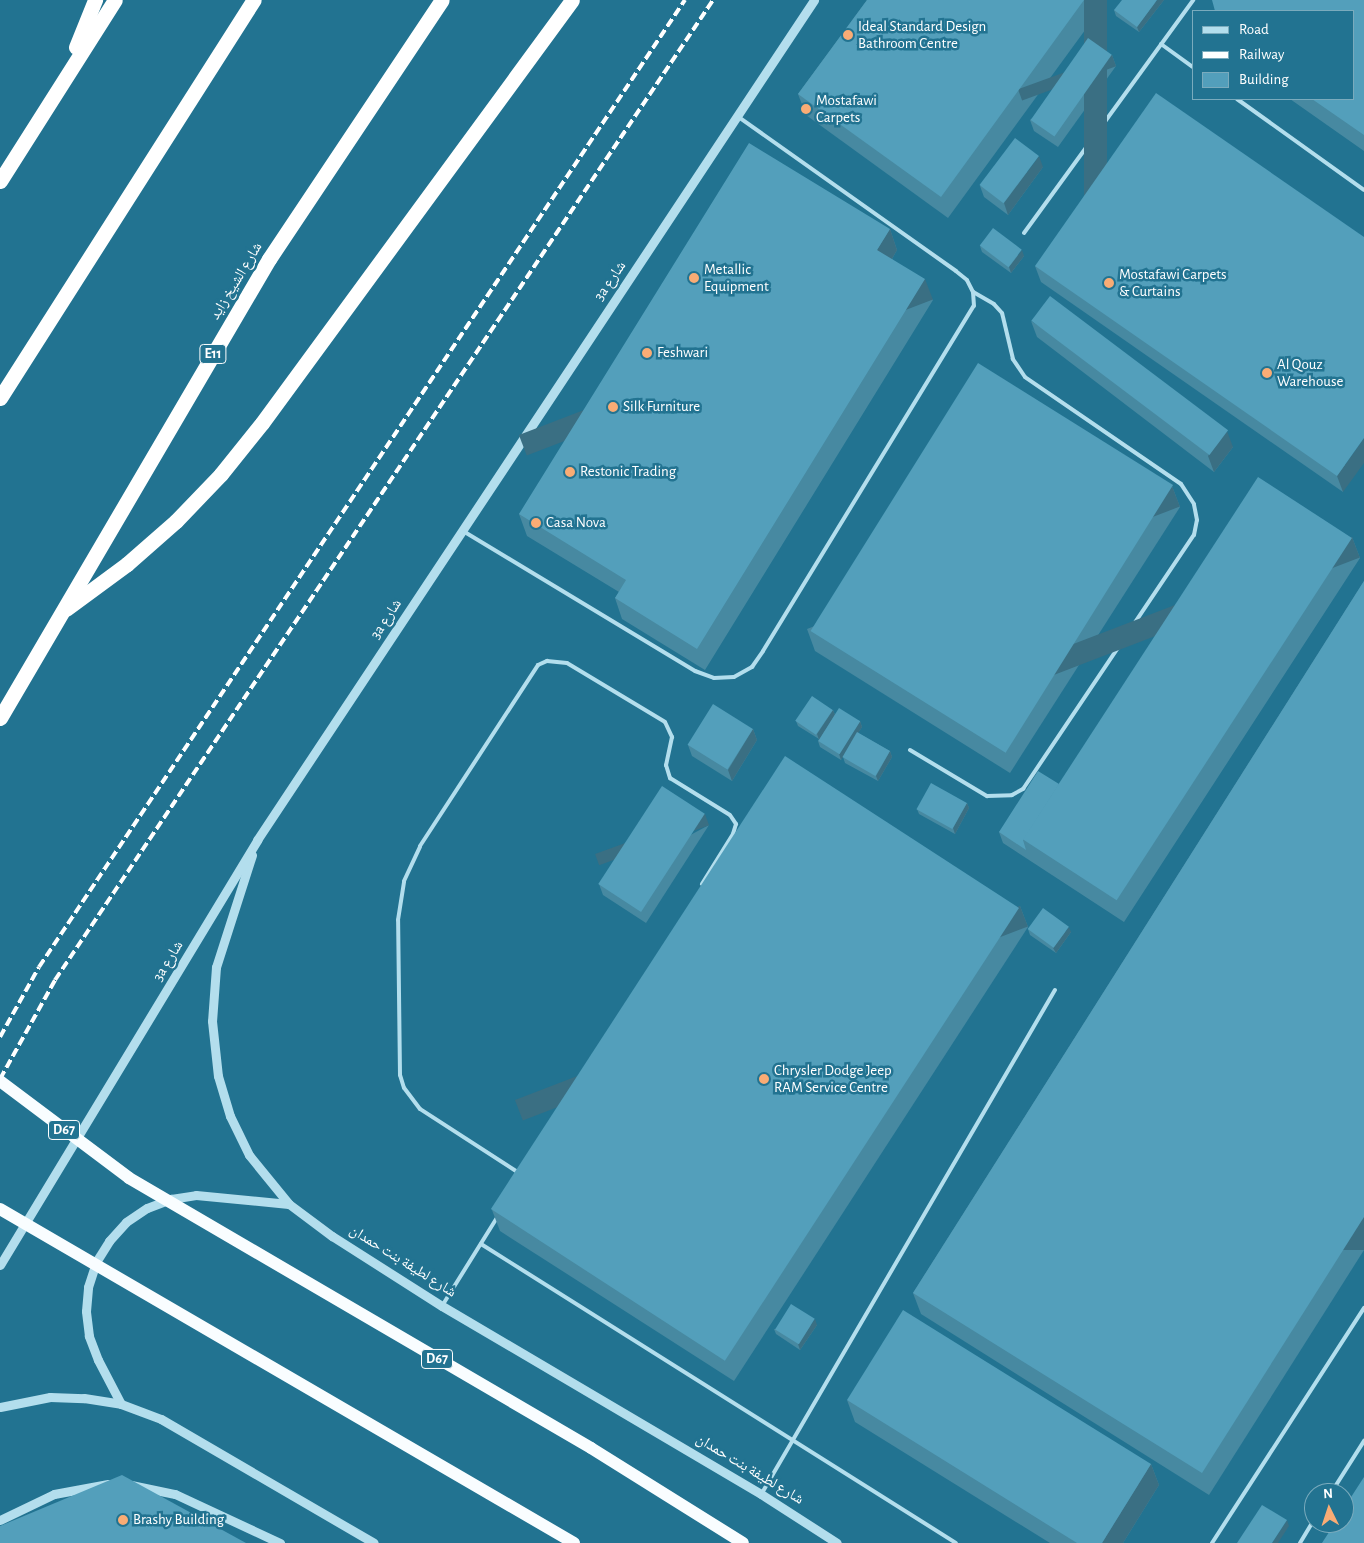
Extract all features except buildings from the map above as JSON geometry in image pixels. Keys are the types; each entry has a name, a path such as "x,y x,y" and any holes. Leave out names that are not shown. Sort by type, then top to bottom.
{"highway":[{"path":"65,74 95,0"},
{"path":"0,181 65,74 115,0"},
{"path":"0,398 254,0"},
{"name":"شارع الشيخ زايد","path":"0,718 269,258 442,0"},
{"path":"61,613 128,564 176,521 221,474 262,423 572,0"}],"main road":[{"name":"D67","path":"0,1081 129,1178 591,1448 743,1543"},
{"path":"0,1209 574,1543"}],"street":[{"name":"3a شارع","path":"0,1265 257,840 814,0"},
{"name":"شارع لطيفة بنت حمدان","path":"257,840 216,967 212,1021 218,1076 230,1116 249,1154 289,1204 332,1236 442,1306 761,1494 837,1543"},
{"path":"121,1404 98,1360 89,1336 86,1311 88,1287 96,1262 109,1241 133,1218 171,1199 196,1195 289,1204"},
{"path":"0,1407 50,1397 84,1398 121,1404 162,1419 374,1543"},
{"path":"0,1520 54,1494 78,1488 127,1484 175,1494 280,1543"}],"lane":[{"path":"1024,233 1192,0"},
{"path":"1161,44 1192,65"},
{"path":"1238,100 1364,190"},
{"path":"461,530 695,671 714,678 734,677 752,667 763,651 969,318 974,306 973,292 967,280 956,271 736,116"},
{"path":"910,750 986,796 1012,795 1023,788 1194,535 1197,520 1194,504 1181,484 1024,377 1013,359 1002,313 994,304 973,292"},
{"path":"519,1183 523,1176 420,1108 404,1088 400,1075 398,920 404,881 420,846 538,665 557,660 567,663 658,716 670,728 672,737 666,765 670,778 734,819 733,834 698,892"},
{"path":"761,1494 1054,990"},
{"path":"442,1306 502,1211"},
{"path":"481,1244 956,1543"},
{"path":"1212,1543 1364,1308"},
{"path":"1337,1483 1364,1441"}],"railway":[{"path":"0,1037 39,967 685,0"},
{"path":"0,1079 55,980 713,0"}],"place":[{"name":"Ideal Standard Design Bathroom Centre","path":"848,35"},
{"name":"Mostafawi Carpets","path":"806,109"},
{"name":"Metallic Equipment","path":"694,278"},
{"name":"Mostafawi Carpets & Curtains","path":"1109,283"},
{"name":"Feshwari","path":"647,353"},
{"name":"Al Qouz Warehouse","path":"1267,373"},
{"name":"Silk Furniture","path":"613,407"},
{"name":"Restonic Trading","path":"570,472"},
{"name":"Casa Nova","path":"536,523"},
{"name":"Chrysler Dodge Jeep RAM Service Centre","path":"764,1079"},
{"name":"Brashy Building","path":"123,1520"}]}
